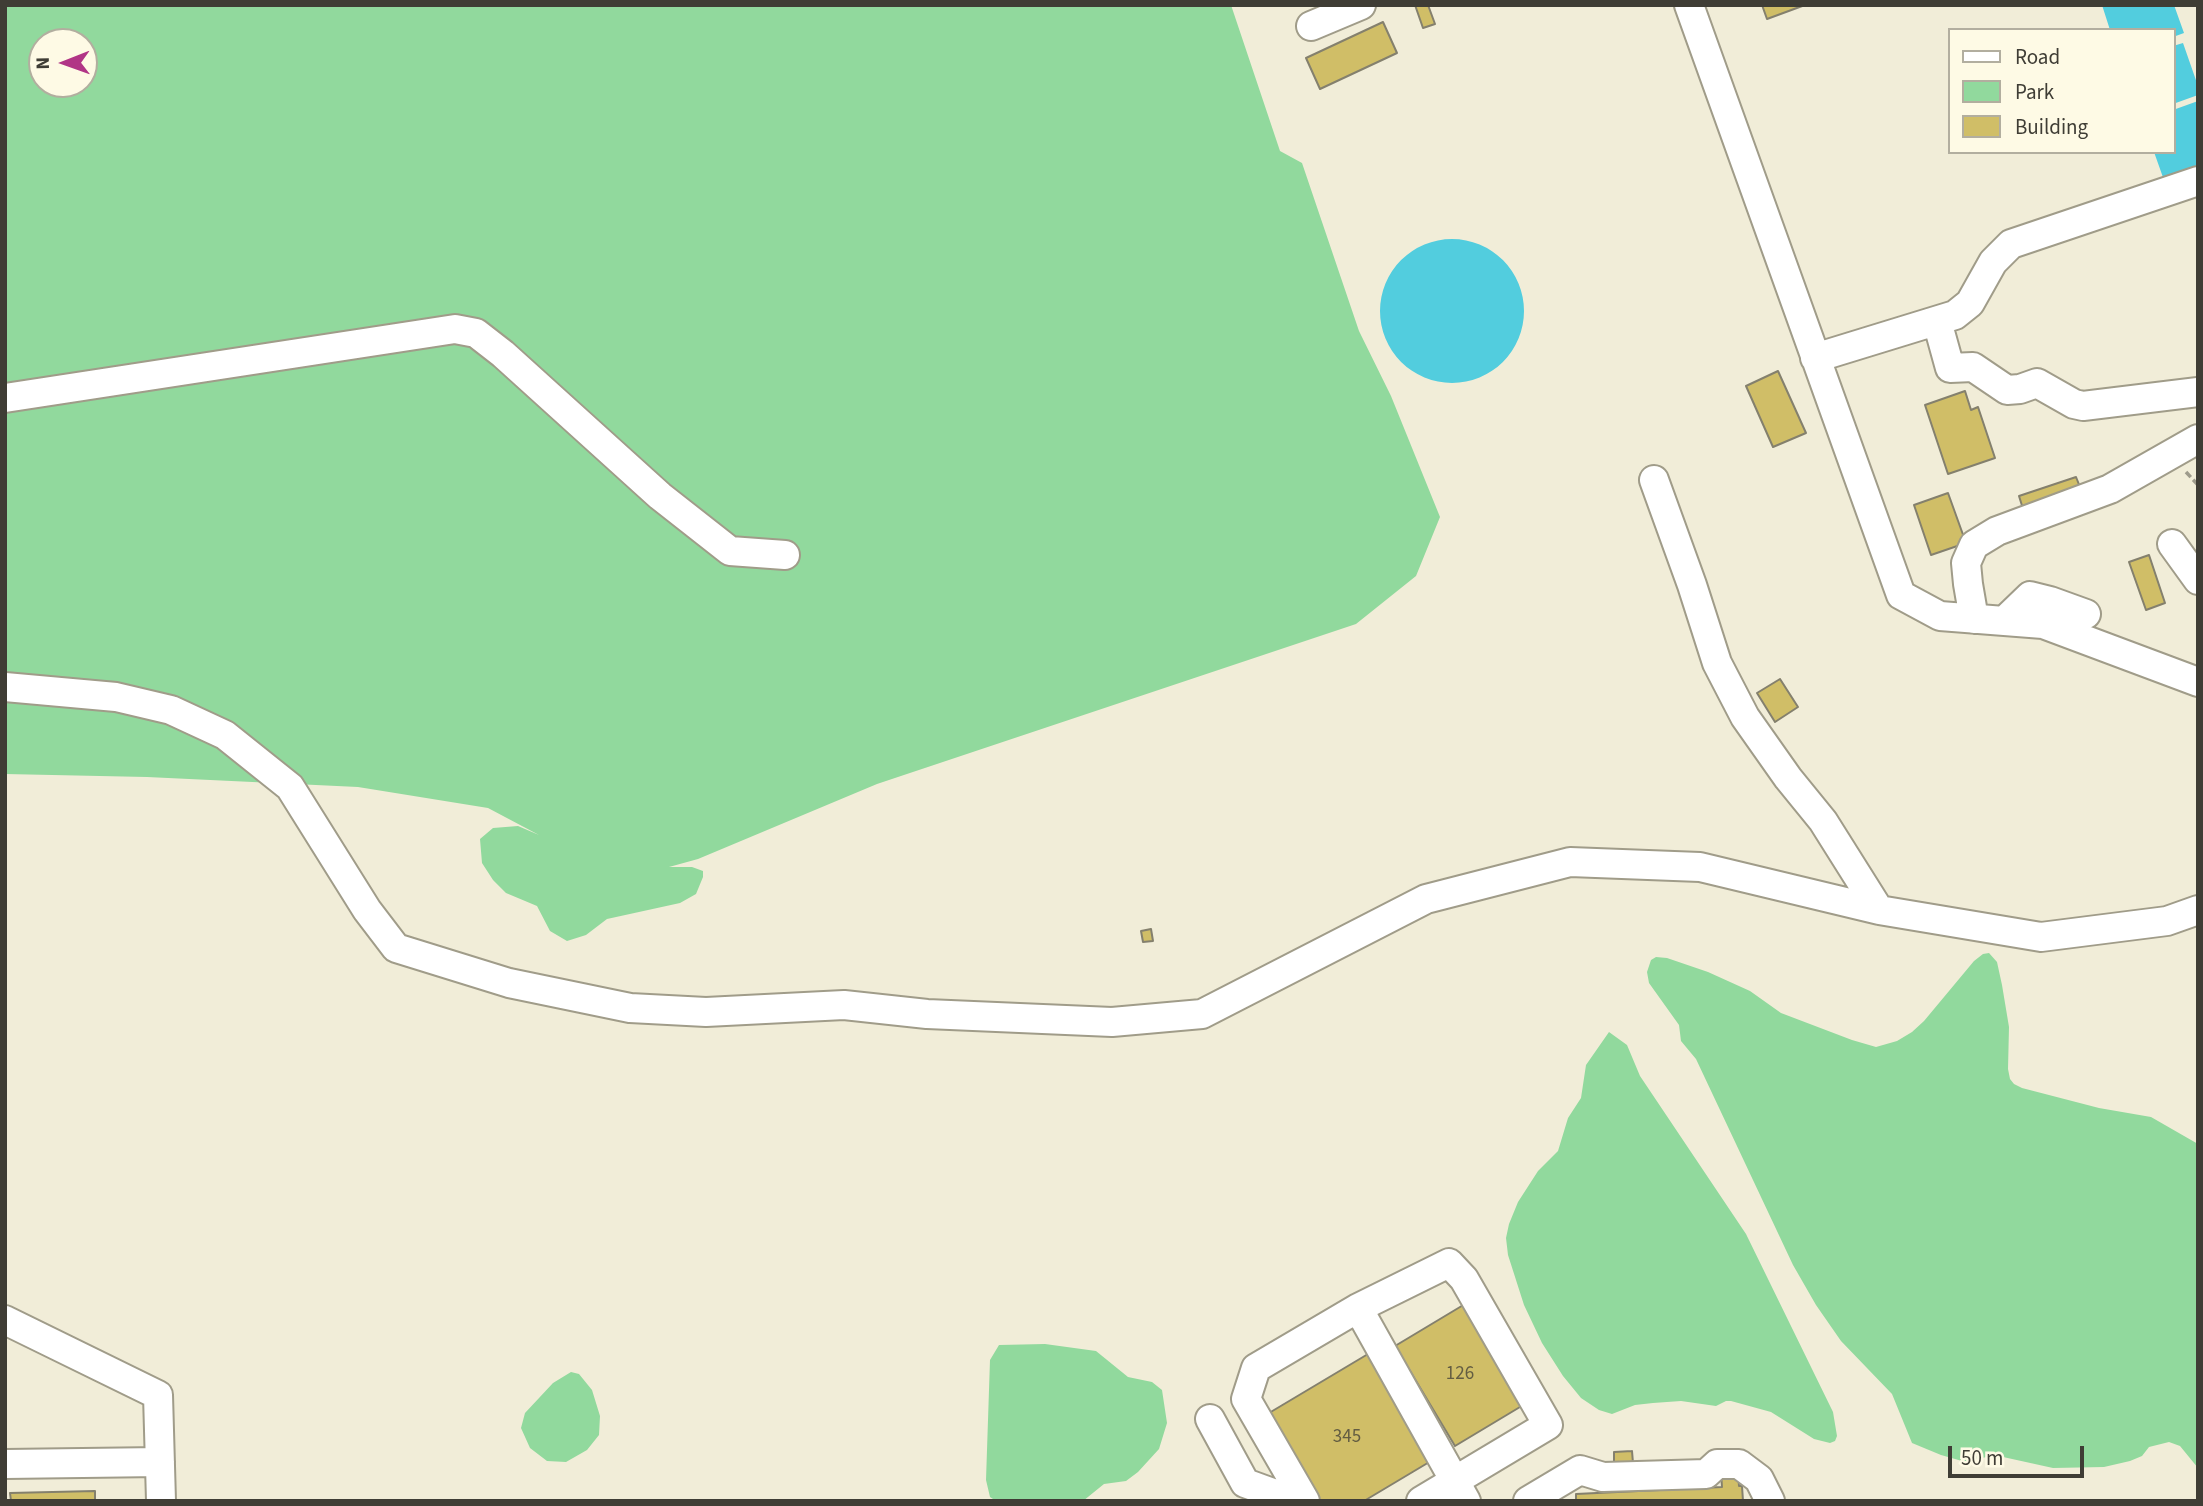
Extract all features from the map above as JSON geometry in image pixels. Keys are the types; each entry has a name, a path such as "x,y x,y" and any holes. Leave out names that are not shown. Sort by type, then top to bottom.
{"lane":[{"path":"1311,26 1361,5"},
{"path":"1689,5 1901,595 1940,616 2043,624 2198,680"},
{"path":"1815,358 1955,315 1970,303 1993,262 2011,244 2198,181"},
{"path":"1937,321 1950,368 1973,367 2007,390 2037,383 2074,404 2083,406 2198,392"},
{"path":"5,398 455,329 476,333 503,354 660,496 730,551 785,555"},
{"path":"1974,619 1966,563 1975,545 1997,531 2110,489 2198,439"},
{"path":"1654,480 1717,663 1745,717 1788,778 1823,821 1879,910"},
{"path":"2172,544 2198,580"},
{"path":"2004,621 2030,596 2086,614"},
{"path":"2154,648 2180,658 2198,680"},
{"path":"5,687 116,697 171,710 225,735 290,788 367,910 396,947 509,983 630,1008 706,1012 844,1005 928,1014 1112,1022 1202,1014 1426,898 1570,862 1700,867 1879,910 2041,937 2167,921 2198,910"},
{"path":"1305,1501 1246,1399 1255,1368 1358,1308 1449,1263 1464,1279 1548,1425 1461,1491 1421,1501"},
{"path":"1358,1308 1461,1491"},
{"path":"5,1320 158,1395 161,1501"},
{"path":"1210,1419 1245,1483 1278,1495 1280,1501"},
{"path":"5,1464 160,1462"},
{"path":"1541,1497 1580,1470 1603,1477 1693,1475 1706,1474 1717,1464 1738,1464 1759,1479 1770,1501"}],"green space":[{"path":"5,5 1231,5 1280,151 1302,163 1359,331 1391,396 1440,517 1416,576 1356,624 877,784 698,859 669,867 692,867 703,871 696,894 680,903 607,919 586,935 567,941 550,931 537,906 506,893 482,863 480,839 493,828 518,826 539,835 488,808 358,787 147,777 5,774"},
{"path":"1989,953 1997,962 2002,985 2009,1027 2008,1069 2014,1084 2099,1108 2151,1117 2198,1144 2198,1468 2180,1446 2169,1442 2149,1447 2142,1456 2130,1461 2104,1467 2053,1468 1994,1455 1962,1461 1912,1443 1892,1394 1841,1341 1793,1265 1696,1059 1681,1041 1679,1025 1649,983 1647,972 1651,960 1656,957 1667,958 1708,972 1750,991 1781,1013 1876,1047 1897,1041 1912,1032 1974,961"},
{"path":"1609,1032 1627,1045 1640,1076 1746,1234 1833,1412 1837,1436 1835,1441 1830,1443 1814,1439 1771,1412 1731,1401 1716,1406 1681,1401 1653,1403 1635,1405 1612,1414 1599,1410 1581,1398 1542,1343 1524,1305 1508,1255 1506,1238 1509,1224 1518,1202 1538,1171 1558,1151 1568,1118 1581,1098 1586,1065"},
{"path":"1045,1344 1096,1351 1128,1377 1152,1382 1162,1390 1167,1423 1159,1449 1126,1481 1104,1484 1083,1501 996,1501 990,1497 986,1480 990,1360 999,1345"},
{"path":"571,1372 579,1374 592,1390 600,1416 599,1435 587,1450 566,1462 547,1461 530,1448 521,1428 525,1413 553,1383"}],"water":[{"path":"2102,5 2174,5 2184,33 2175,36 2175,28 2109,28"},
{"path":"2183,43 2198,86 2198,95 2175,103 2175,45"},
{"path":"2198,101 2198,172 2165,183 2155,154 2175,154 2175,109"},
{"path":"1452,239 1480,244 1503,260 1519,283 1524,311 1519,339 1503,362 1480,378 1452,383 1424,378 1401,362 1385,339 1380,311 1385,283 1401,260 1424,244"}],"building":[{"path":"1415,5 1428,5 1435,24 1423,28"},
{"path":"1762,5 1805,5 1767,19"},
{"path":"1383,22 1397,53 1320,89 1306,58"},
{"path":"1778,371 1806,433 1773,447 1746,386"},
{"path":"1965,391 1971,410 1978,407 1995,458 1948,474 1925,405"},
{"path":"2076,477 2082,492 2024,512 2019,496"},
{"path":"1948,493 1966,543 1931,555 1914,505"},
{"path":"2149,555 2165,603 2146,610 2129,562"},
{"path":"1780,679 1798,707 1775,722 1757,693"},
{"path":"1151,929 1153,941 1143,942 1141,931"},
{"path":"1465,1304 1525,1404 1455,1446 1395,1346"},
{"path":"1368,1354 1431,1461 1364,1501 1314,1501 1264,1416"},
{"path":"1632,1451 1633,1463 1614,1465 1614,1452"},
{"path":"1738,1472 1743,1501 1576,1501 1576,1494 1722,1487 1721,1473"},
{"path":"95,1491 95,1501 11,1501 10,1493"}]}
